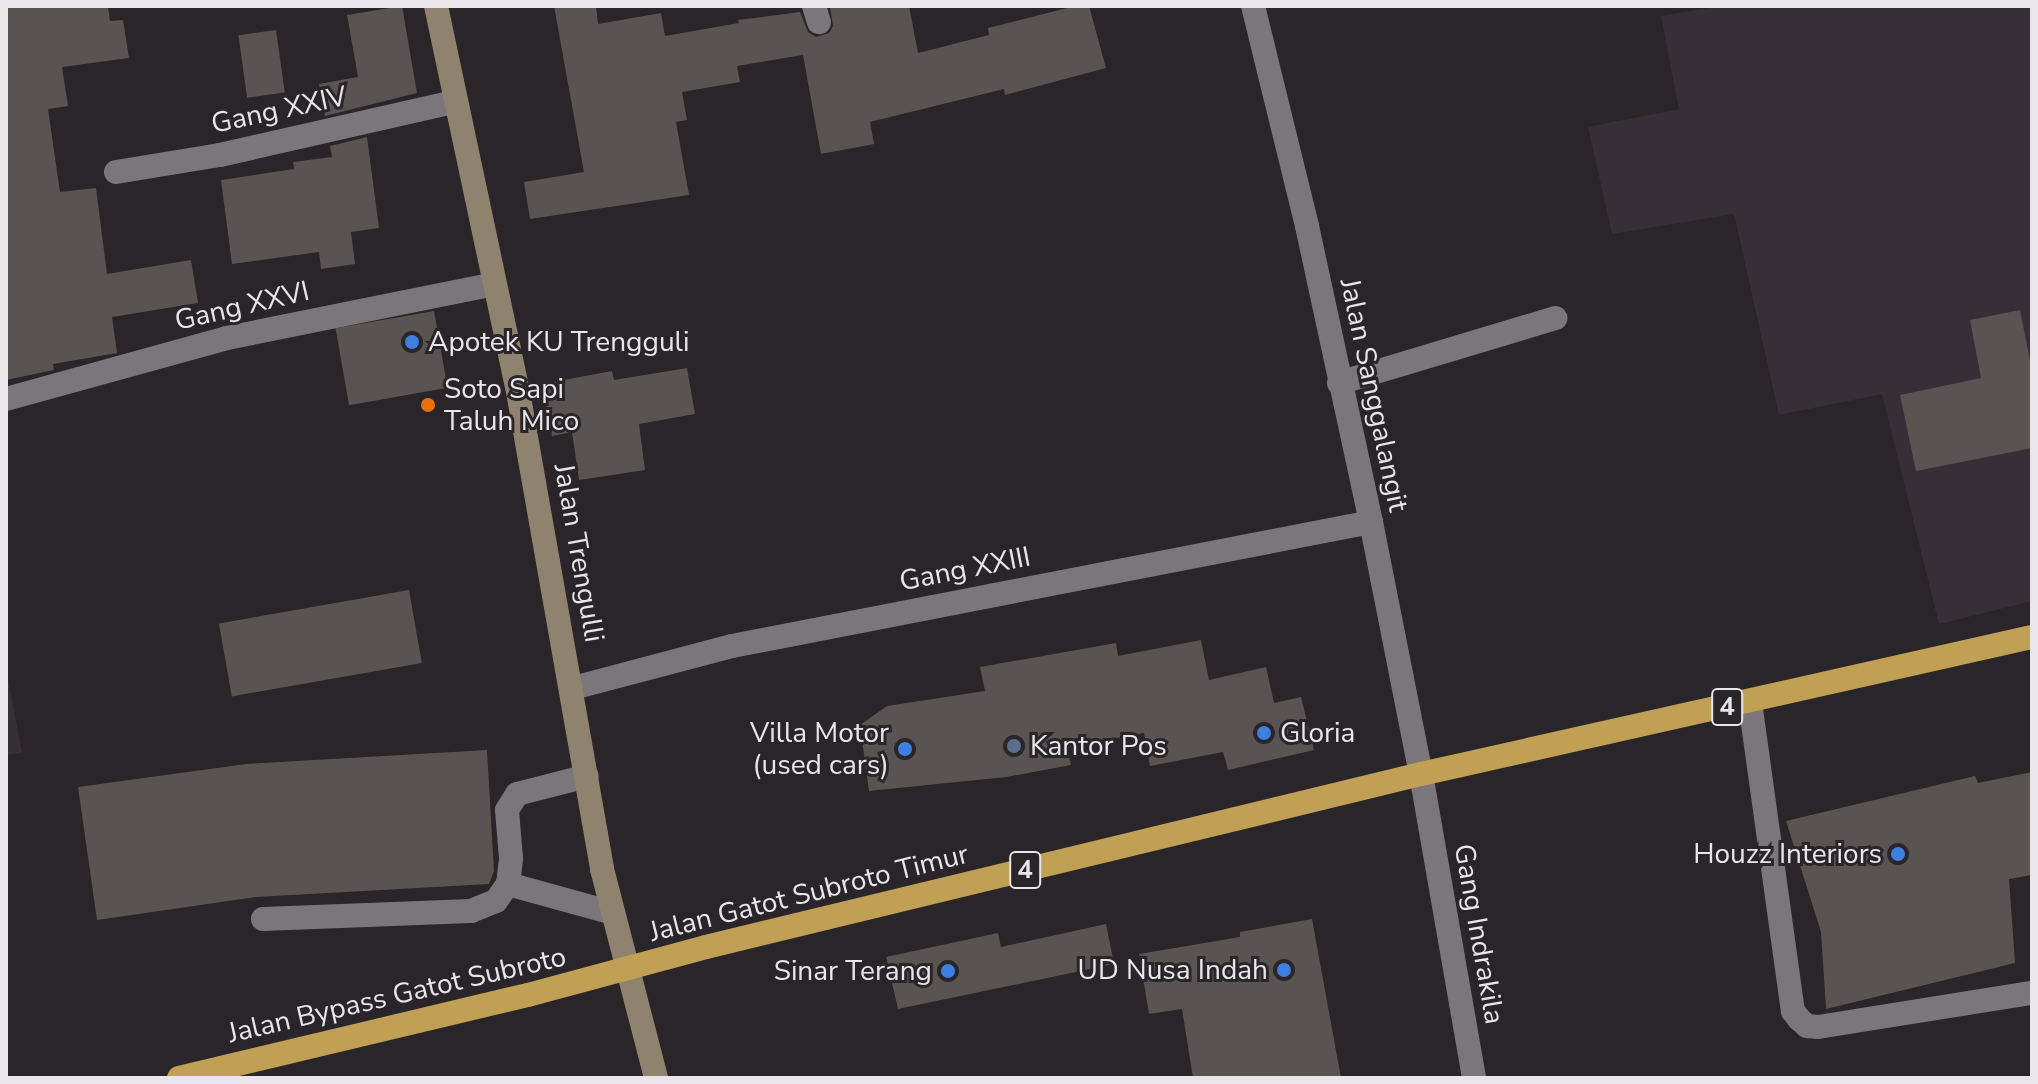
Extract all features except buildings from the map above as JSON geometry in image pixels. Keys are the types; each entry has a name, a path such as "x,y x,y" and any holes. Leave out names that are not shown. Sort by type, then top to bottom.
{"highway":[{"name":"Jalan Gatot Subroto Timur","path":"630,969 706,947 1421,774 2032,637"},
{"name":"Jalan Bypass Gatot Subroto","path":"179,1078 630,969"}],"main road":[{"name":"Jalan Trengulli","path":"436,6 573,688 613,913 656,1078"}],"street":[{"name":"Jalan Sanggalangit","path":"1253,6 1307,226 1371,522 1425,800"},
{"name":"Gang XXIV","path":"116,172 220,155 454,102"},
{"name":"Gang XXVI","path":"6,399 227,338 494,284"},
{"path":"1339,383 1555,318"},
{"name":"Gang XXIII","path":"573,688 669,660 745,644 1371,522"},
{"path":"1750,702 1793,1011 1799,1019 1807,1026 1818,1027 2031,993"},
{"path":"263,919 471,911 496,901 508,884 511,858 507,810 517,794 587,776"},
{"name":"Gang Indrakila","path":"1425,800 1474,1078"},
{"path":"508,884 613,913"}],"shaded area":[{"path":"1720,6 2032,6 2032,601 1939,624 1882,394 1779,415 1734,214 1612,234 1588,127 1679,109 1661,16"},
{"path":"6,667 22,753 6,755"}],"place":[{"name":"Apotek KU Trengguli","path":"412,342"},
{"name":"Soto Sapi Taluh Mico","path":"428,405"},
{"name":"Gloria","path":"1264,733"},
{"name":"Kantor Pos","path":"1014,746"},
{"name":"Villa Motor (used cars)","path":"905,749"},
{"name":"Houzz Interiors","path":"1898,854"},
{"name":"UD Nusa Indah","path":"1284,970"},
{"name":"Sinar Terang","path":"948,971"}]}
